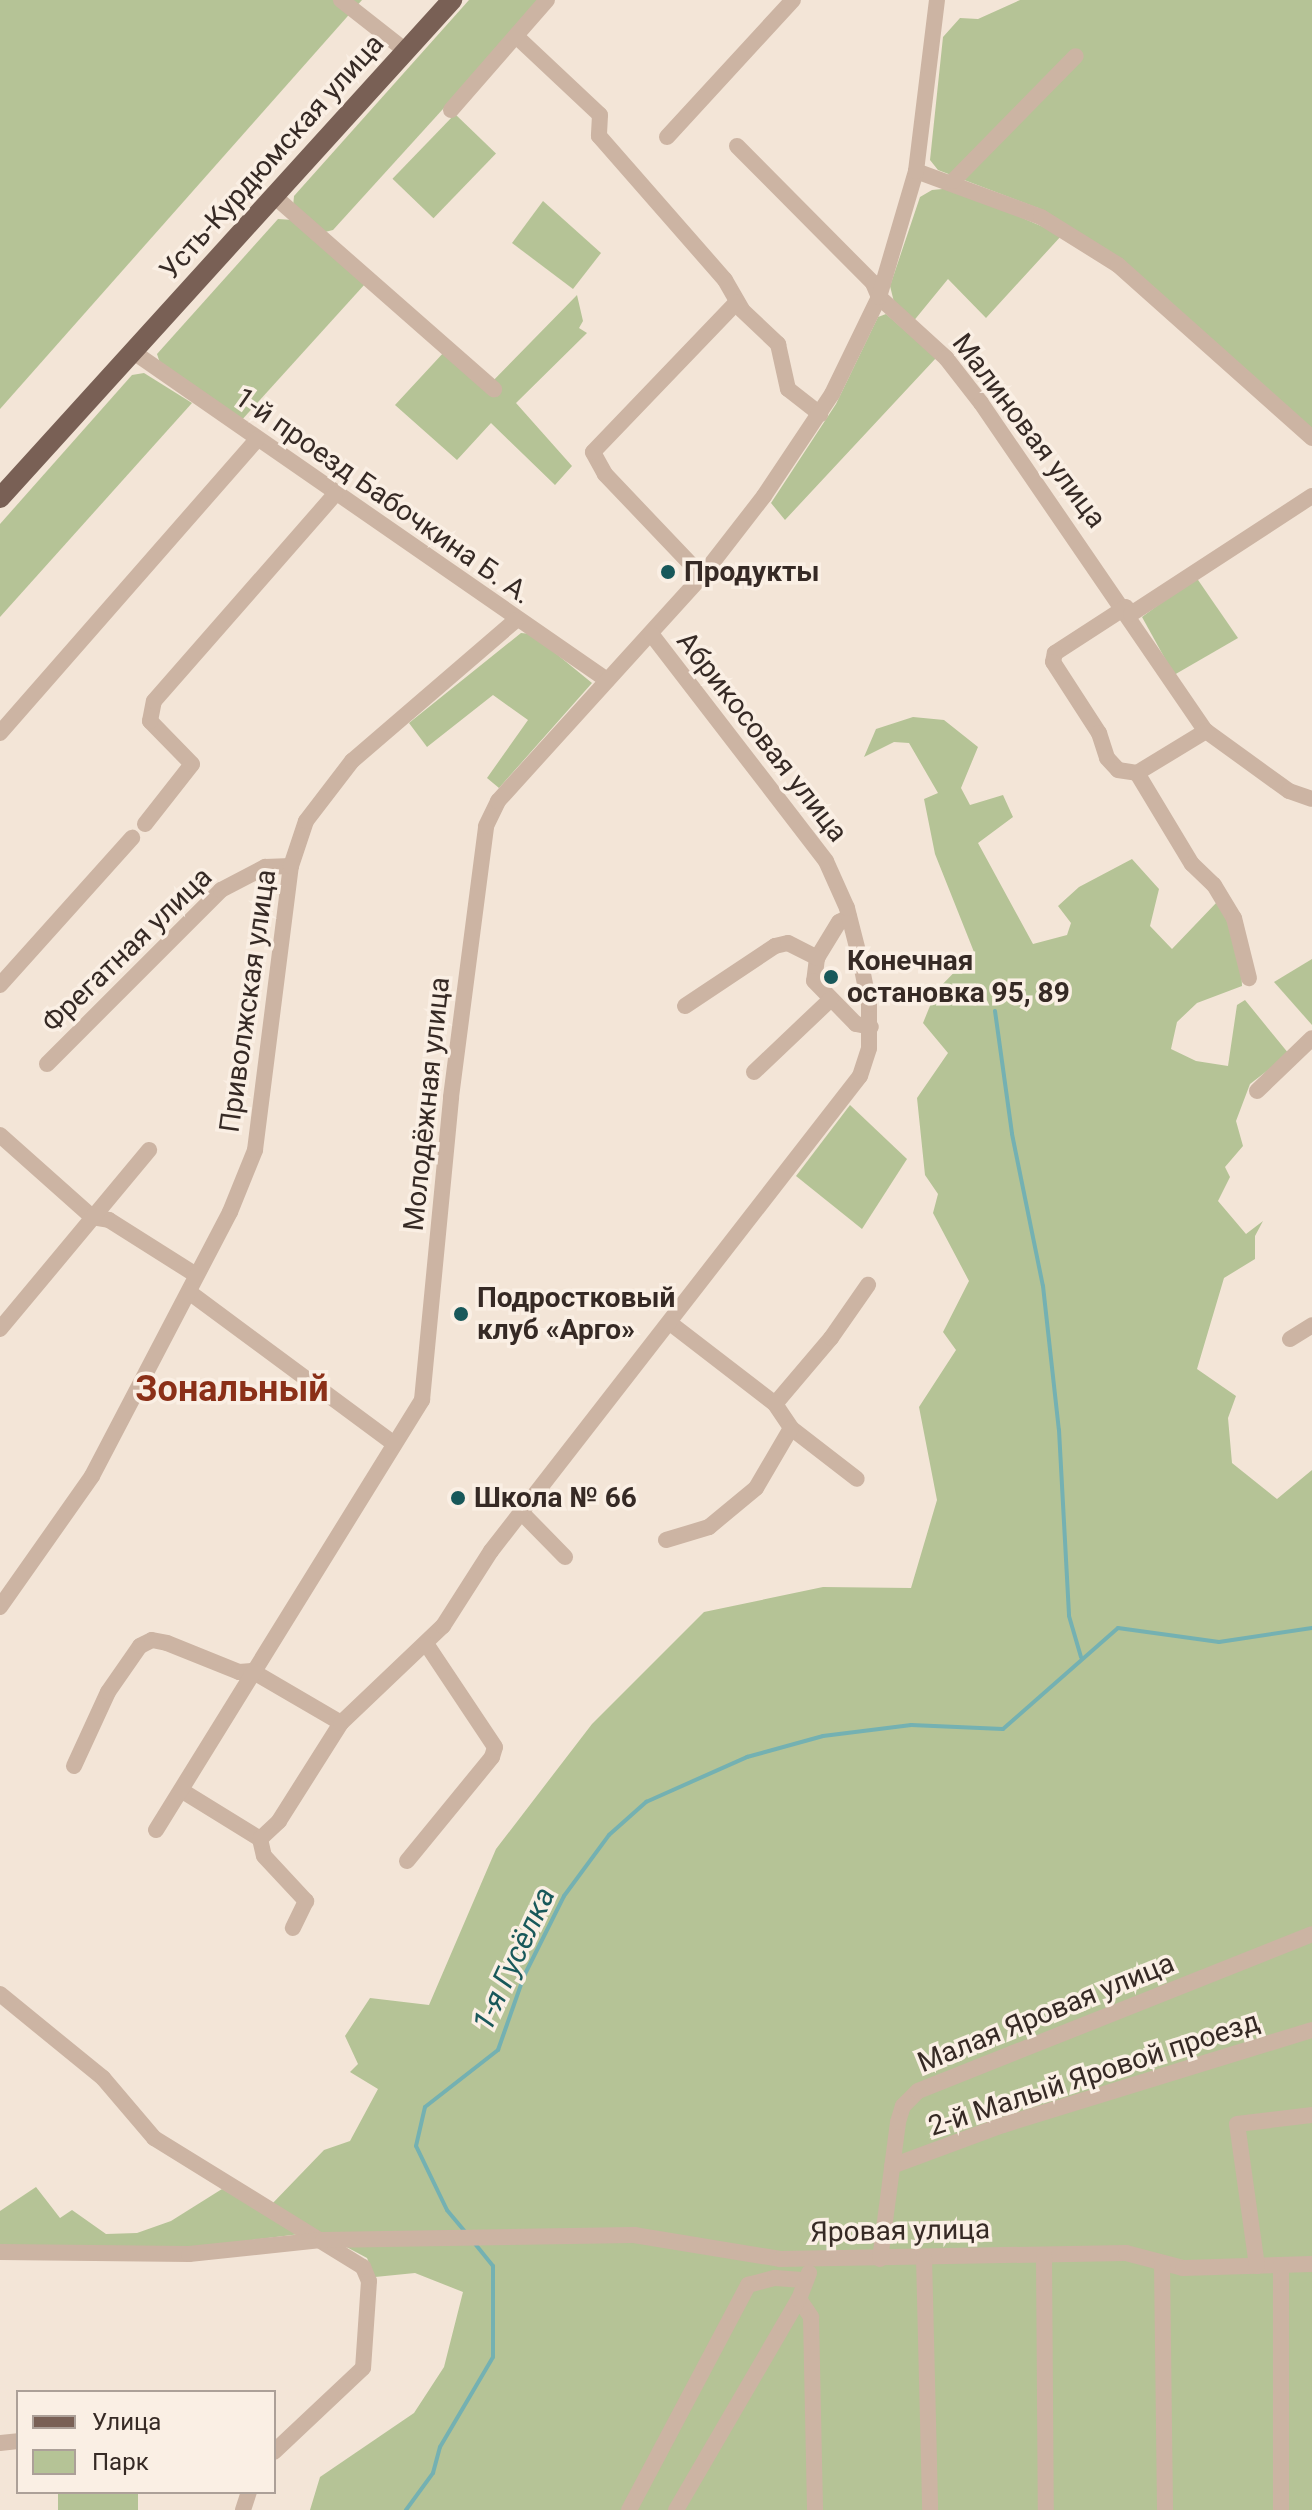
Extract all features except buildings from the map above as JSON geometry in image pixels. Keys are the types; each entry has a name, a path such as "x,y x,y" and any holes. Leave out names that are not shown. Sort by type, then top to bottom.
{"main road":[{"name":"Усть-Курдюмская улица","path":"0,498 452,0"}],"street":[{"path":"341,0 406,51"},
{"path":"451,110 547,0"},
{"path":"667,137 793,0"},
{"name":"Молодёжная улица","path":"156,1830 184,1792 252,1671 393,1443 415,1415 426,1385 451,1097 486,826 498,801 702,576 820,414 879,297 916,171 937,0"},
{"path":"516,36 600,115 599,136 725,280 736,303 784,351 788,389 820,414"},
{"path":"953,181 1076,56"},
{"path":"737,146 873,283 879,297"},
{"path":"916,171 953,181 1041,217 1118,265 1312,438"},
{"path":"274,196 494,389"},
{"name":"Малиновая улица","path":"879,297 946,358 981,403 1128,610 1206,731 1289,791 1312,799"},
{"path":"702,576 605,474 593,452 736,303"},
{"name":"1-й проезд Бабочкина Б. А.","path":"132,351 516,620 607,680"},
{"path":"0,733 257,439"},
{"path":"145,824 192,764 150,721 154,701 335,494"},
{"path":"1206,731 1137,773 1118,770 1107,758 1099,733 1053,662 1055,653 1312,496"},
{"name":"Приволжская улица","path":"0,1607 92,1476 189,1292 255,1150 291,866 306,821 352,761 516,620"},
{"name":"Абрикосовая улица","path":"260,1839 279,1821 341,1723 427,1645 521,1512 860,1076 871,1027 849,917 819,850 651,634"},
{"path":"1137,773 1192,864 1234,918 1249,978"},
{"path":"0,985 132,838"},
{"name":"Фрегатная улица","path":"47,1064 221,890 265,867 291,866"},
{"path":"849,917 839,922 817,958 814,981 856,1024 871,1027"},
{"path":"685,1006 775,946 788,943 817,958"},
{"path":"754,1072 830,1000"},
{"path":"1257,1091 1312,1038"},
{"path":"0,1135 92,1217 109,1220 196,1275"},
{"path":"0,1329 149,1150"},
{"path":"775,1404 831,1338 868,1285"},
{"path":"189,1292 393,1443"},
{"path":"670,1323 775,1404 791,1428 857,1479"},
{"path":"1290,1339 1312,1325"},
{"path":"666,1540 709,1527 756,1488 791,1428"},
{"path":"521,1512 565,1557"},
{"path":"74,1766 108,1692 140,1646 152,1640 239,1672 252,1671 341,1723"},
{"path":"407,1861 492,1757 495,1747 427,1645"},
{"path":"184,1792 260,1839 264,1856 306,1901 293,1928"},
{"name":"Малая Яровая улица","path":"880,2259 903,2106 918,2091 1312,1934"},
{"path":"0,1994 103,2078 154,2138 363,2267 369,2281 368,2357 355,2378 276,2442"},
{"name":"2-й Малый Яровой проезд","path":"892,2166 1003,2125 1312,2030"},
{"path":"1257,2266 1237,2124 1312,2115"},
{"name":"Яровая улица","path":"0,2252 189,2254 323,2240 634,2235 780,2259 1126,2253 1183,2268 1312,2264"},
{"path":"1044,2255 1046,2510"},
{"path":"924,2257 930,2510"},
{"path":"678,2509 799,2299 814,2260"},
{"path":"1162,2263 1165,2510"},
{"path":"1281,2265 1281,2510"},
{"path":"629,2510 748,2285 775,2278 806,2280"},
{"path":"799,2299 811,2317 815,2510"}],"green space":[{"path":"0,0 362,0 0,409"},
{"path":"469,0 542,0 333,230 317,234 293,207 294,196"},
{"path":"1020,0 1312,0 1312,429 1038,208 938,170 930,160 943,37 960,18 978,19"},
{"path":"455,114 496,154 433,218 392,179"},
{"path":"953,188 1062,235 986,318 948,279 912,323 895,306 890,286 920,197 932,190"},
{"path":"543,201 601,253 573,289 512,243"},
{"path":"278,219 293,220 365,284 240,422 160,363 157,354"},
{"path":"577,295 583,321 579,328 587,333 516,403 572,466 555,485 491,423 457,460 395,405 445,351 486,388"},
{"path":"886,314 936,358 785,520 771,503 836,404 878,317"},
{"path":"144,373 192,403 0,617 0,524 132,375"},
{"path":"1196,577 1238,638 1174,675 1142,617"},
{"path":"521,633 532,634 592,683 499,788 487,778 528,720 493,695 427,747 409,723"},
{"path":"913,717 944,720 978,747 961,788 970,805 1003,795 1013,817 978,843 1033,944 1067,935 1071,923 1058,906 1079,887 1132,859 1159,889 1150,926 1172,949 1217,902 1240,944 1242,986 1197,1003 1177,1022 1171,1049 1196,1061 1228,1066 1237,1005 1245,1000 1289,1054 1250,1084 1236,1121 1243,1146 1225,1167 1230,1177 1218,1201 1246,1234 1263,1221 1255,1236 1255,1259 1224,1278 1197,1369 1236,1396 1228,1418 1232,1463 1277,1499 1312,1470 1312,2510 310,2510 320,2477 414,2413 444,2367 463,2292 415,2273 375,2277 367,2258 270,2206 324,2150 350,2141 378,2089 350,2072 358,2064 345,2036 370,1998 429,2005 496,1849 592,1724 704,1612 823,1587 911,1588 937,1500 919,1407 956,1350 943,1332 969,1281 933,1213 938,1194 925,1175 917,1098 948,1053 923,1023 936,991 974,952 935,854 924,799 938,793 909,743 894,742 864,757 876,729"},
{"path":"1312,959 1312,1025 1274,982"},
{"path":"850,1105 907,1159 862,1229 796,1176"},
{"path":"36,2187 60,2218 72,2210 106,2234 137,2233 171,2221 222,2189 300,2234 190,2248 0,2245 0,2211"},
{"path":"58,2494 138,2494 138,2510 58,2510"}],"waterway":[{"path":"995,1011 1012,1134 1043,1286 1059,1430 1069,1616 1081,1657"},
{"name":"1-я Гусёлка","path":"467,2234 447,2210 416,2146 425,2107 498,2050 524,1976 564,1896 609,1835 646,1802 747,1757 823,1736 911,1725 1003,1729 1118,1628 1219,1642 1312,1628"},
{"name":"1-я Гусёлка","path":"406,2510 433,2473 440,2447 493,2357 493,2266 475,2244"}],"place":[{"name":"Продукты","path":"668,572"},
{"name":"Конечная остановка 95, 89","path":"831,977"},
{"name":"Подростковый клуб «Арго»","path":"461,1314"},
{"name":"Школа № 66","path":"458,1498"}],"district":[{"name":"Зональный","path":"232,1390"}]}
